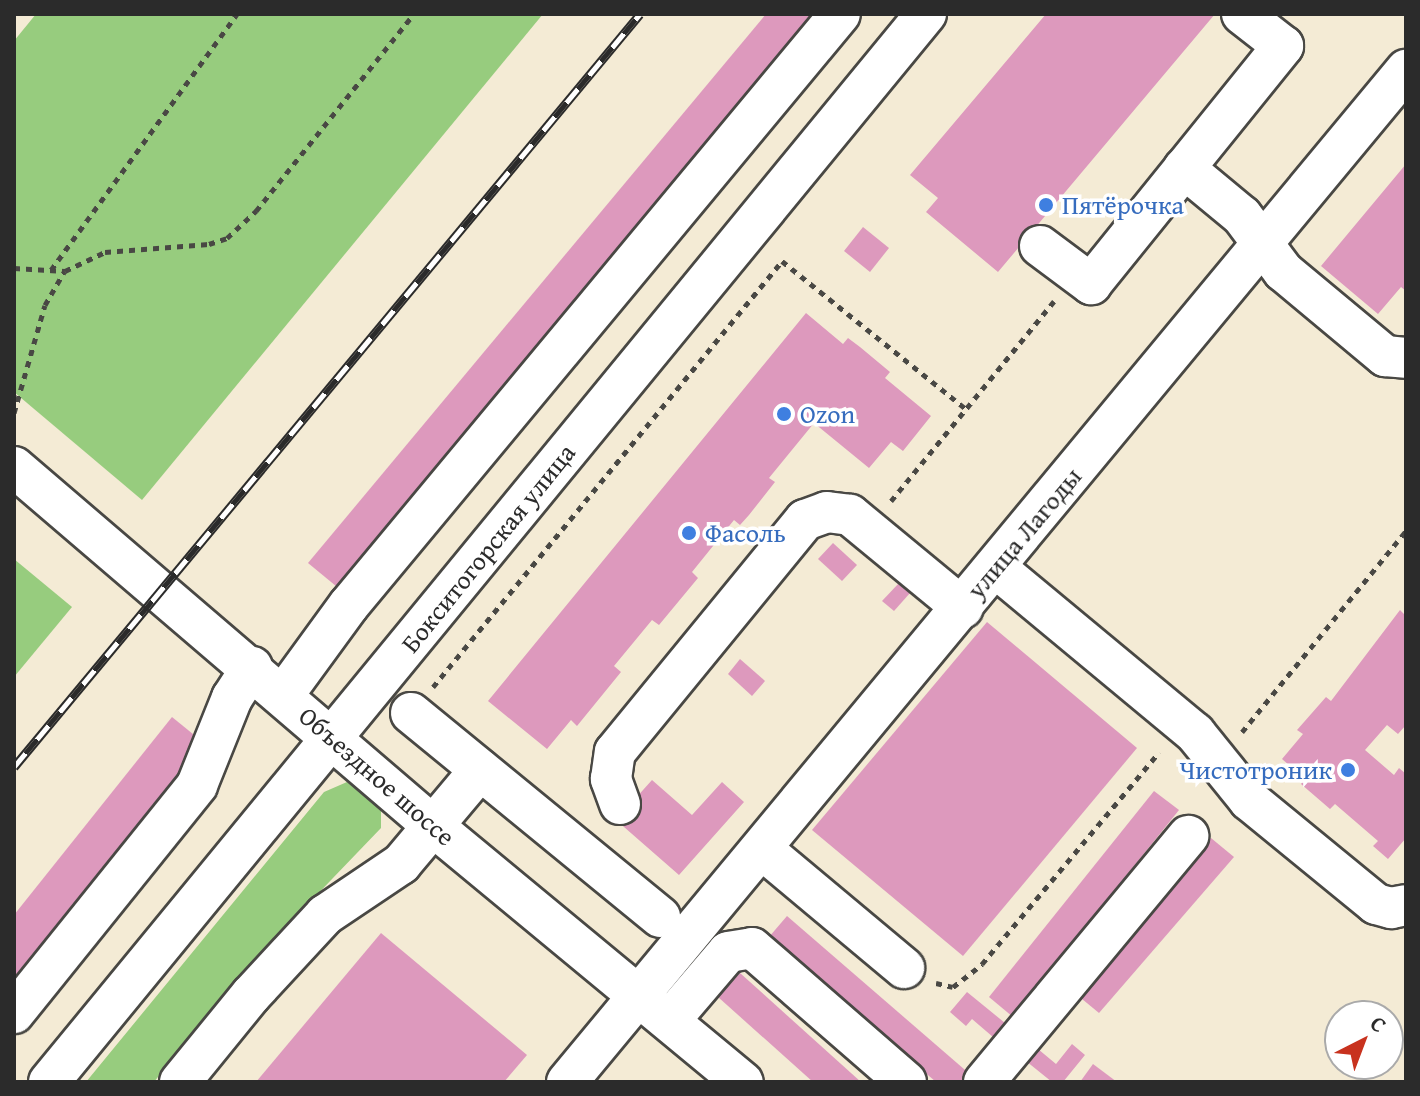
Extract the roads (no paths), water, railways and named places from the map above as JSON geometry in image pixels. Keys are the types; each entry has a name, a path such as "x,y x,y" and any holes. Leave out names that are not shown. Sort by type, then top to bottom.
{"street":[{"path":"284,694 349,605 840,14"},
{"name":"Бокситогорская улица","path":"49,1082 926,14"},
{"path":"1040,246 1091,284 1283,46 1242,14"},
{"name":"улица Лагоды","path":"657,1008 763,850 1406,70"},
{"path":"1184,168 1242,216 1283,271 1385,356 1406,358"},
{"name":"Объездное шоссе","path":"14,467 284,694 433,826 743,1082"},
{"path":"620,804 611,779 615,752 805,520 838,513 850,515 963,608"},
{"path":"996,568 1206,747 1249,800 1376,904 1391,908 1406,905"},
{"path":"14,1013 197,785 232,698 252,667"},
{"path":"411,713 660,917"},
{"path":"180,1082 251,995 325,915 401,864 480,770"},
{"path":"998,1078 1188,836"},
{"path":"763,850 904,968"},
{"path":"567,1082 728,952 752,948 906,1082"}],"railway":[{"path":"14,767 640,14"}],"place":[{"name":"Пятёрочка","path":"1046,205"},
{"name":"Ozon","path":"784,414"},
{"name":"Фасоль","path":"689,533"},
{"name":"Чистотроник","path":"1348,770"}]}
